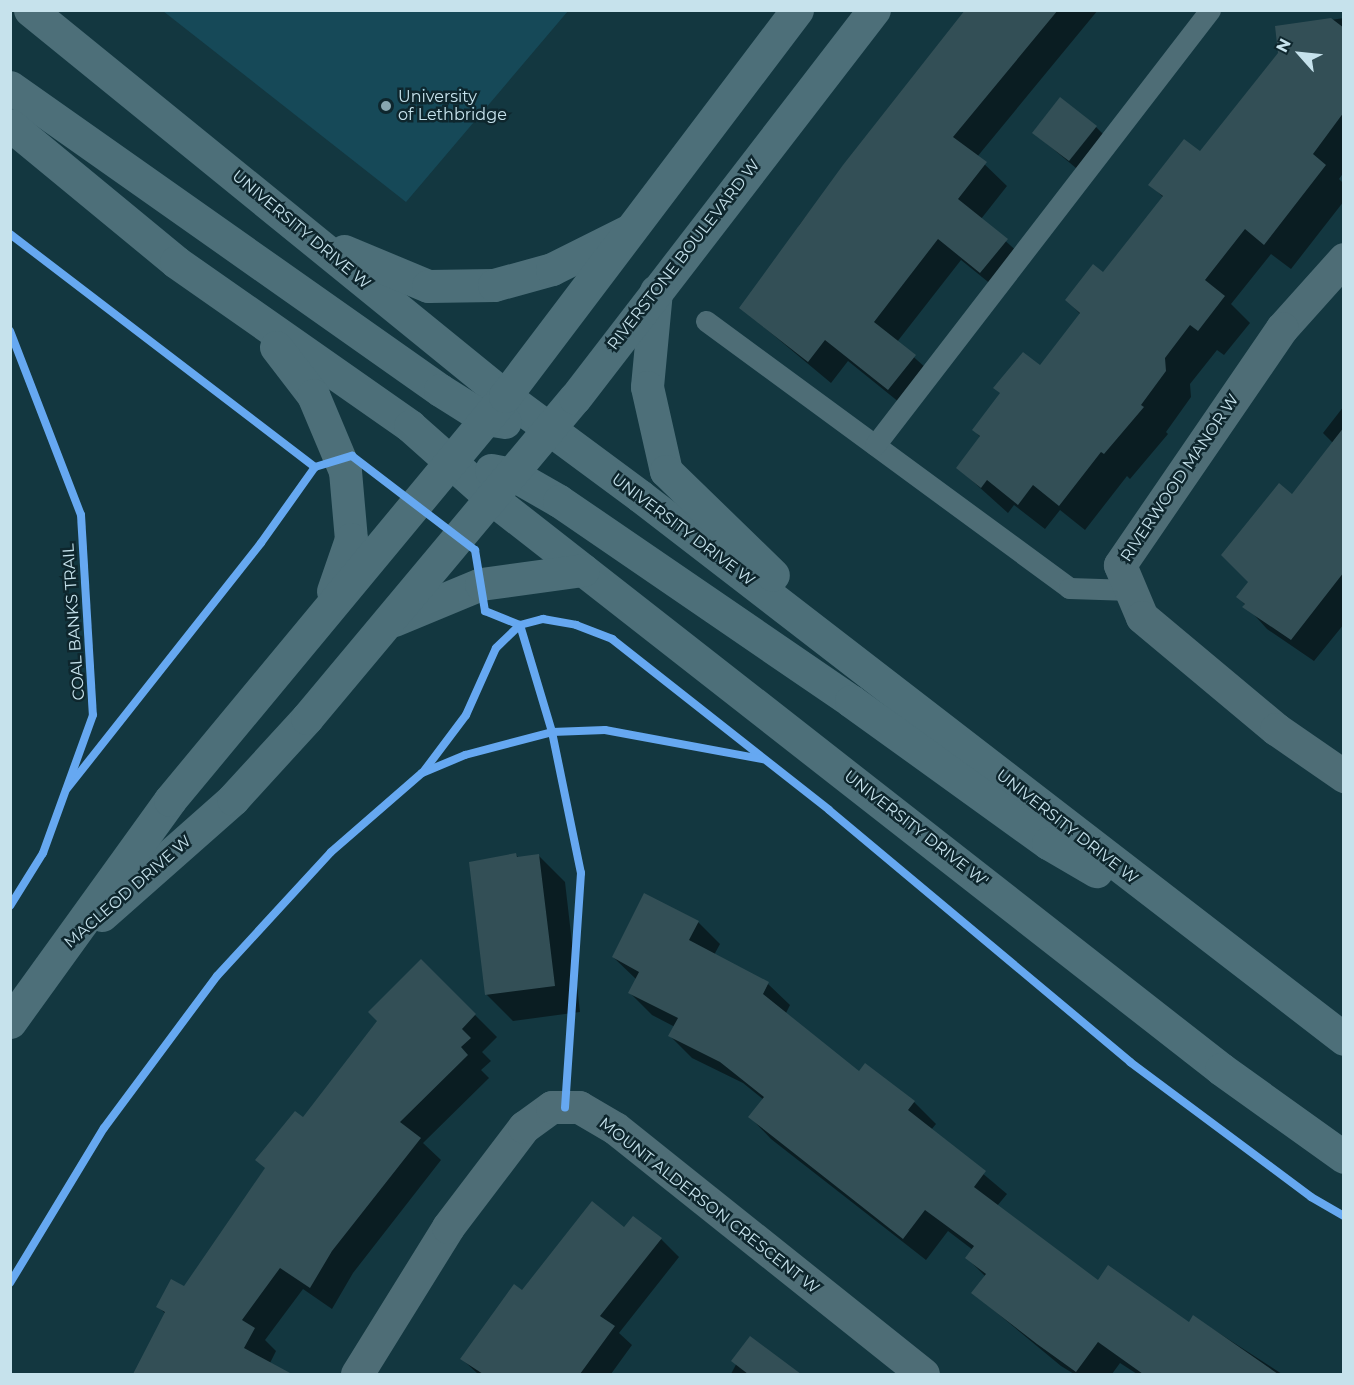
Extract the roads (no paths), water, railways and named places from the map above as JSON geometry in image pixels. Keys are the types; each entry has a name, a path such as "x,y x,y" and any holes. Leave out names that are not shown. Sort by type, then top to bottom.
{"main road":[{"name":"UNIVERSITY DRIVE W","path":"30,10 302,232 495,407 549,430 640,496 1193,925 1344,1039"},
{"path":"451,462 635,227 797,10"},
{"name":"RIVERSTONE BOULEVARD W","path":"491,498 549,430 874,10"},
{"path":"10,87 336,318 495,407"},
{"path":"10,125 239,309 410,426 491,498"},
{"path":"302,232 428,286 494,285 552,269 635,227"},
{"path":"656,291 647,387 666,471 760,564 952,738"},
{"path":"239,309 286,357 313,395 345,471 351,539 342,573 315,624"},
{"path":"451,462 512,474 559,501 832,688 1048,843 1193,925"},
{"name":"MACLEOD DRIVE W","path":"60,951 170,800 451,462"},
{"name":"MACLEOD DRIVE W","path":"60,951 233,799 387,623 491,498"},
{"name":"UNIVERSITY DRIVE W'","path":"491,498 1221,1069 1344,1157"},
{"path":"387,623 481,584 583,570"},
{"path":"10,1022 60,951"}],"street":[{"name":"RIVERWOOD MANOR W","path":"1344,259 1282,328 1138,535 1120,565 1142,617 1276,729 1344,776"},
{"name":"MOUNT ALDERSON CRESCENT W","path":"357,1374 448,1227 524,1127 552,1107 579,1107 615,1128 923,1374"}],"lane":[{"path":"875,445 1210,10"},
{"path":"706,321 1069,588 1131,590"}],"place":[{"name":"University of Lethbridge","path":"386,106"}]}
